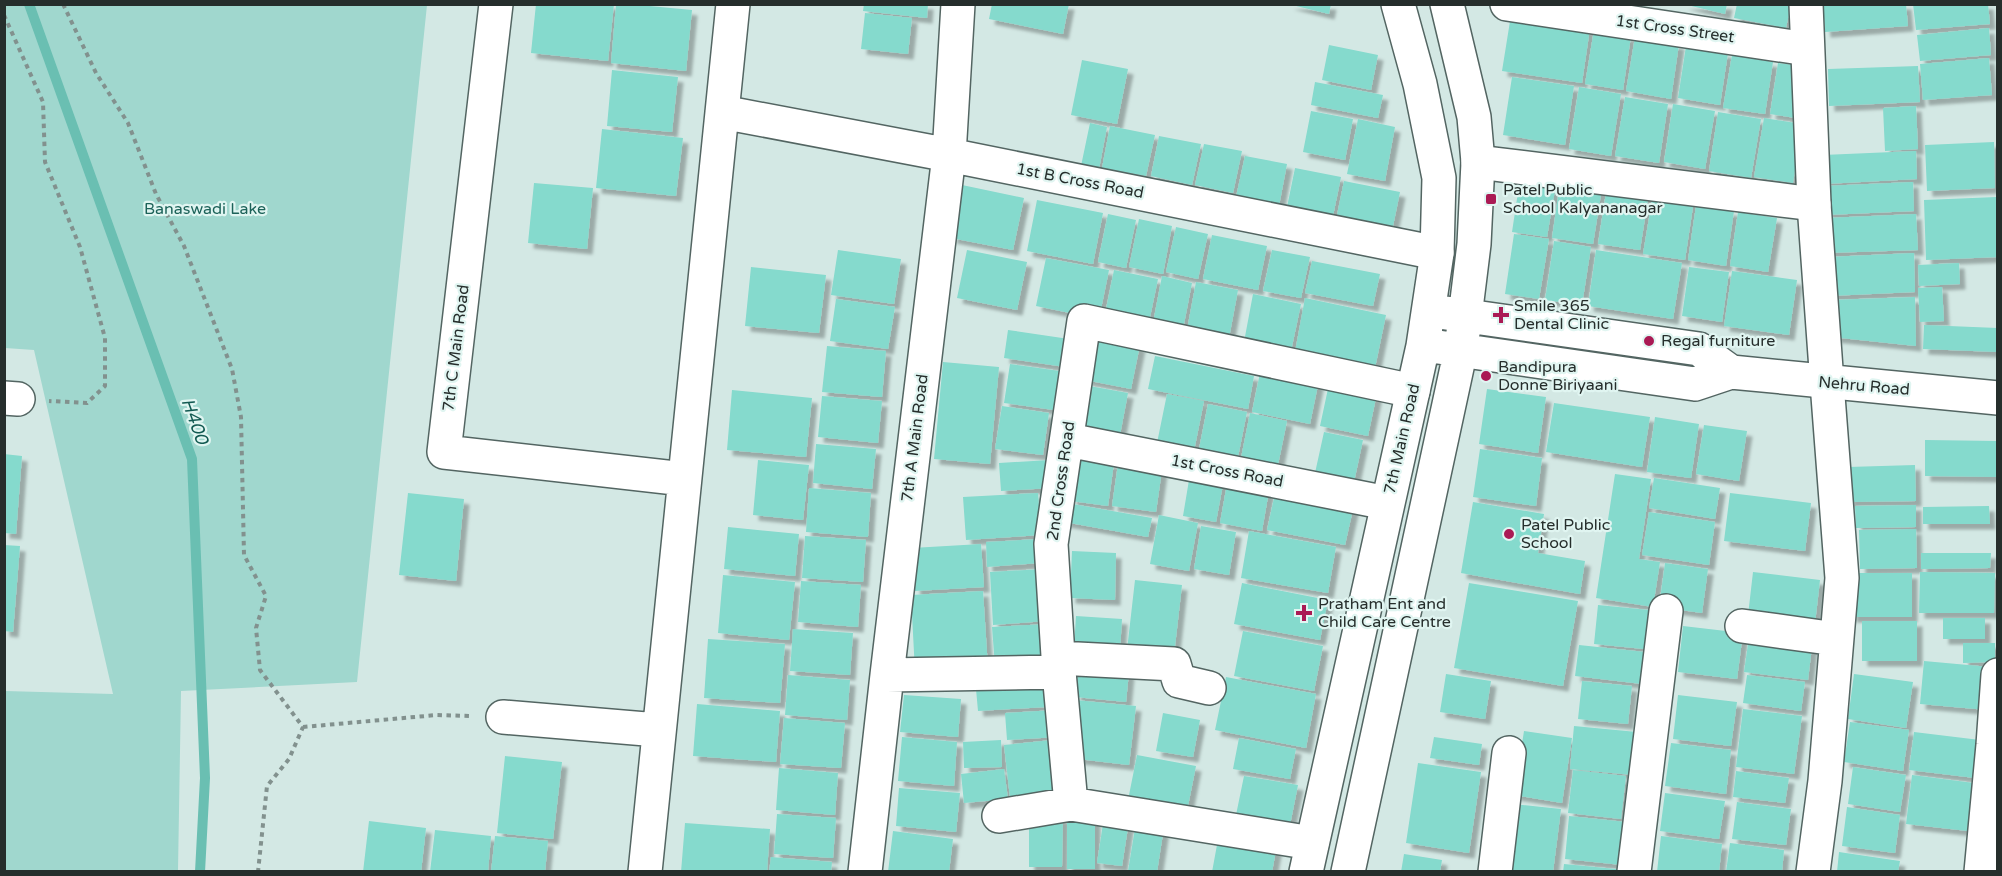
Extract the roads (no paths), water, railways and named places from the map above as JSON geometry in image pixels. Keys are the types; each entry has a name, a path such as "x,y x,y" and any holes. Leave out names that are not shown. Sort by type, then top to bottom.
{"street":[{"name":"7th C Main Road","path":"496,4 444,452 684,479"},
{"path":"645,872 734,4"},
{"name":"7th A Main Road","path":"865,872 886,675 949,155 958,4"},
{"name":"7th Main Road","path":"1309,857 1423,345 1437,253 1439,178 1423,93 1398,4"},
{"path":"1348,872 1461,349 1466,316 1474,244 1478,162 1474,117 1447,4"},
{"name":"1st Cross Street","path":"1507,4 1807,49"},
{"path":"1806,4 1814,204 1842,578 1825,780 1813,872"},
{"name":"1st B Cross Road","path":"722,112 1437,253"},
{"path":"1478,162 1814,204"},
{"name":"Nehru Road","path":"1428,310 1699,349 1731,372"},
{"name":"2nd Cross Road","path":"1071,804 1051,544 1084,321 1413,391"},
{"name":"Nehru Road","path":"1423,345 1695,384 1731,372 1998,398"},
{"name":"1st Cross Road","path":"1068,440 1387,503"},
{"path":"1634,872 1666,611"},
{"path":"1742,626 1836,639"},
{"path":"886,675 1059,665 1174,664 1179,681 1209,688"},
{"path":"1981,872 1998,675"},
{"path":"503,717 658,730"},
{"path":"1495,872 1509,753"},
{"path":"999,816 1071,804 1309,857"}],"waterway":[{"name":"H400","path":"29,4 192,459 205,778 200,872"}],"place":[{"name":"Patel Public School Kalyananagar","path":"1491,199"},
{"name":"Smile 365 Dental Clinic","path":"1501,315"},
{"name":"Regal furniture","path":"1649,341"},
{"name":"Bandipura Donne Biriyaani","path":"1486,376"},
{"name":"Patel Public School","path":"1509,534"},
{"name":"Pratham Ent and Child Care Centre","path":"1304,613"}],"park label":[{"name":"Banaswadi Lake","path":"205,209"}]}
